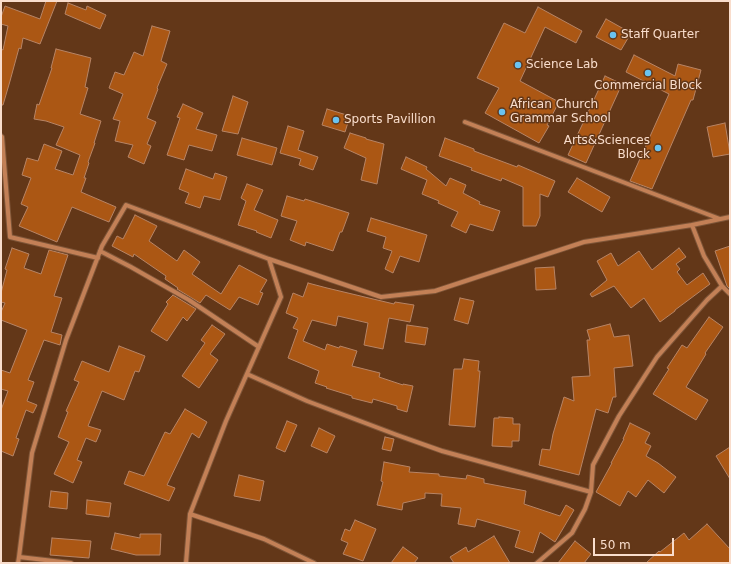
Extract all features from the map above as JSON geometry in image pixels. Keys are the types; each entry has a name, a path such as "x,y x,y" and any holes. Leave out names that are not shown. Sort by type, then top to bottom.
{"street":[{"path":"465,122 720,219"},
{"path":"1,136 10,237 98,258"},
{"path":"18,563 32,453 66,340 100,250 126,205 269,259 381,297 435,291 584,242 692,225 730,217"},
{"path":"692,225 704,256 722,286 730,294"},
{"path":"100,250 189,300 259,347"},
{"path":"186,563 190,514 226,421 281,297 269,259"},
{"path":"536,563 572,533 585,509 591,492 593,465 619,416 657,357 707,300 722,286"},
{"path":"247,374 308,401 442,451 591,492"},
{"path":"190,514 264,539 314,563"},
{"path":"19,557 71,563"}],"building":[{"path":"46,1 57,1 40,44 23,38 21,49 19,48 3,105 1,105 1,49 3,50 8,26 1,24 1,17 5,6 40,19"},
{"path":"68,3 86,10 87,6 106,15 100,29 65,14"},
{"path":"538,7 582,31 576,43 545,27 520,81 559,102 547,125 549,126 539,143 485,113 499,88 477,78 504,23 525,33"},
{"name":"Staff Quarter","path":"606,19 631,33 621,50 596,37"},
{"path":"152,26 170,31 161,61 167,64 147,118 156,122 147,144 151,146 144,164 128,157 133,145 115,141 120,121 113,119 123,94 109,88 115,72 124,75 134,52 143,56"},
{"path":"56,49 91,58 85,87 88,88 80,114 101,121 88,162 89,163 84,178 86,178 81,192 116,207 109,222 72,207 57,242 19,226 28,207 21,204 31,178 22,175 27,158 38,161 44,144 62,151 55,169 73,175 80,155 56,145 64,127 34,119 37,104 39,105 52,68"},
{"path":"634,55 675,76 678,64 701,70 693,100 691,100 652,189 630,181 669,94 626,72"},
{"path":"605,76 622,84 586,163 568,155"},
{"path":"233,96 248,102 238,134 222,131"},
{"path":"183,104 203,113 196,129 217,135 212,151 189,145 184,160 167,155 180,118 177,117"},
{"name":"Sports Pavillion","path":"327,109 350,116 345,132 322,125"},
{"path":"725,123 730,154 713,157 707,127"},
{"path":"288,126 304,131 298,150 318,157 313,170 299,165 301,159 280,153"},
{"path":"350,133 384,144 377,184 361,180 366,158 344,148"},
{"path":"242,138 277,148 272,165 237,155"},
{"path":"445,138 474,149 474,151 517,167 518,165 555,181 548,197 540,194 540,216 536,226 523,226 523,187 502,178 501,181 471,170 472,168 439,156"},
{"path":"406,157 427,167 426,169 446,186 450,178 466,185 463,193 480,202 479,204 500,211 493,231 470,224 466,233 451,226 458,212 438,203 439,201 422,194 427,180 401,169"},
{"path":"186,169 213,179 215,173 227,177 220,200 204,196 200,208 185,203 189,193 179,189"},
{"path":"577,178 610,197 602,212 568,192"},
{"path":"247,184 263,190 254,210 278,220 271,238 256,232 257,231 238,225 246,201 241,198"},
{"path":"287,196 304,201 305,199 349,213 333,251 306,242 305,246 290,240 297,221 281,216"},
{"path":"135,215 157,226 149,241 177,261 184,250 200,262 192,274 221,294 239,265 267,280 260,292 263,293 258,305 239,297 230,310 206,295 200,303 177,289 178,288 165,279 166,276 134,254 133,257 112,246 117,236 123,239"},
{"path":"371,218 427,235 419,262 400,256 393,273 385,269 392,251 383,248 386,237 367,231"},
{"path":"730,246 730,289 727,286 715,251"},
{"path":"12,248 29,254 24,268 41,274 49,250 68,255 54,296 62,298 51,332 62,335 60,345 44,340 28,380 34,382 27,401 37,405 33,413 26,410 16,438 19,439 13,456 1,451 1,410 8,391 1,389 1,370 10,373 27,330 1,320 1,312 5,303 1,302 1,293 7,270 5,269"},
{"path":"679,248 686,257 676,264 680,269 677,272 687,285 703,273 710,284 660,322 644,298 631,308 614,286 592,297 590,294 607,280 597,261 611,253 618,266 639,251 652,270"},
{"path":"554,267 556,289 536,290 535,268"},
{"path":"308,283 394,304 395,302 414,305 410,322 389,318 383,349 364,345 368,323 338,316 336,326 312,320 303,341 325,350 327,344 357,351 352,366 380,373 379,377 403,385 413,386 407,412 397,409 397,406 373,399 372,403 352,398 352,396 326,388 327,387 315,383 319,371 288,358 298,330 293,328 298,318 286,313 293,293 303,297"},
{"path":"173,295 196,309 187,321 183,317 167,341 151,331 168,304 166,302"},
{"path":"460,298 474,301 468,324 454,320"},
{"path":"709,317 723,327 705,353 706,354 686,387 708,400 696,420 653,394 682,345 687,348"},
{"path":"610,324 614,337 629,335 633,366 614,368 616,397 613,397 608,413 596,409 579,475 539,465 542,449 550,450 564,397 574,401 572,377 590,376 587,340 590,340 587,330"},
{"path":"212,325 225,334 210,354 218,360 199,388 182,376 205,343 201,340"},
{"path":"407,325 428,328 425,345 405,342"},
{"path":"119,346 145,356 139,372 135,371 124,400 102,391 88,426 101,430 96,442 86,438 77,460 82,462 73,483 54,474 69,442 58,437 68,412 66,411 79,382 74,380 82,361 109,372"},
{"path":"464,359 479,361 478,371 480,371 475,427 449,425 454,369 462,369"},
{"path":"185,409 207,422 199,438 192,433 167,485 175,488 169,501 124,484 129,471 144,476 165,432 170,434"},
{"path":"494,418 513,418 513,424 520,424 519,441 512,441 512,447 492,446"},
{"path":"287,421 297,425 285,452 276,448"},
{"path":"630,423 650,433 645,443 651,446 646,456 676,477 664,493 648,480 636,497 628,491 620,506 596,492 624,439"},
{"path":"319,428 335,436 327,453 311,446"},
{"path":"385,437 394,439 391,451 382,449"},
{"path":"730,447 730,479 716,456"},
{"path":"384,462 410,467 409,472 439,474 439,476 466,479 467,475 484,479 484,483 526,491 524,504 560,516 566,505 574,510 555,542 540,532 533,553 515,547 520,531 477,519 475,527 458,524 461,508 441,506 442,494 425,493 425,498 403,503 402,510 377,505 383,482 381,481"},
{"path":"239,475 264,481 260,501 234,496"},
{"path":"51,491 68,493 67,509 49,507"},
{"path":"87,500 111,503 109,517 86,514"},
{"path":"355,520 376,529 363,561 343,554 348,543 341,540 345,529 350,531"},
{"path":"707,524 730,549 730,563 646,563 659,551 660,552 684,533 689,540"},
{"path":"115,533 140,538 140,534 161,534 160,555 136,555 111,549"},
{"path":"494,536 510,563 454,563 450,557 466,547 468,552"},
{"path":"52,538 91,541 89,558 50,555"},
{"path":"575,541 591,554 584,563 558,563"},
{"path":"403,547 418,558 414,563 391,563"}],"place":[{"name":"Staff Quarter","path":"613,35"},
{"name":"Science Lab","path":"518,65"},
{"name":"Commercial Block","path":"648,73"},
{"name":"African Church Grammar School","path":"502,112"},
{"name":"Sports Pavillion","path":"336,120"},
{"name":"Arts&Sciences Block","path":"658,148"}]}
